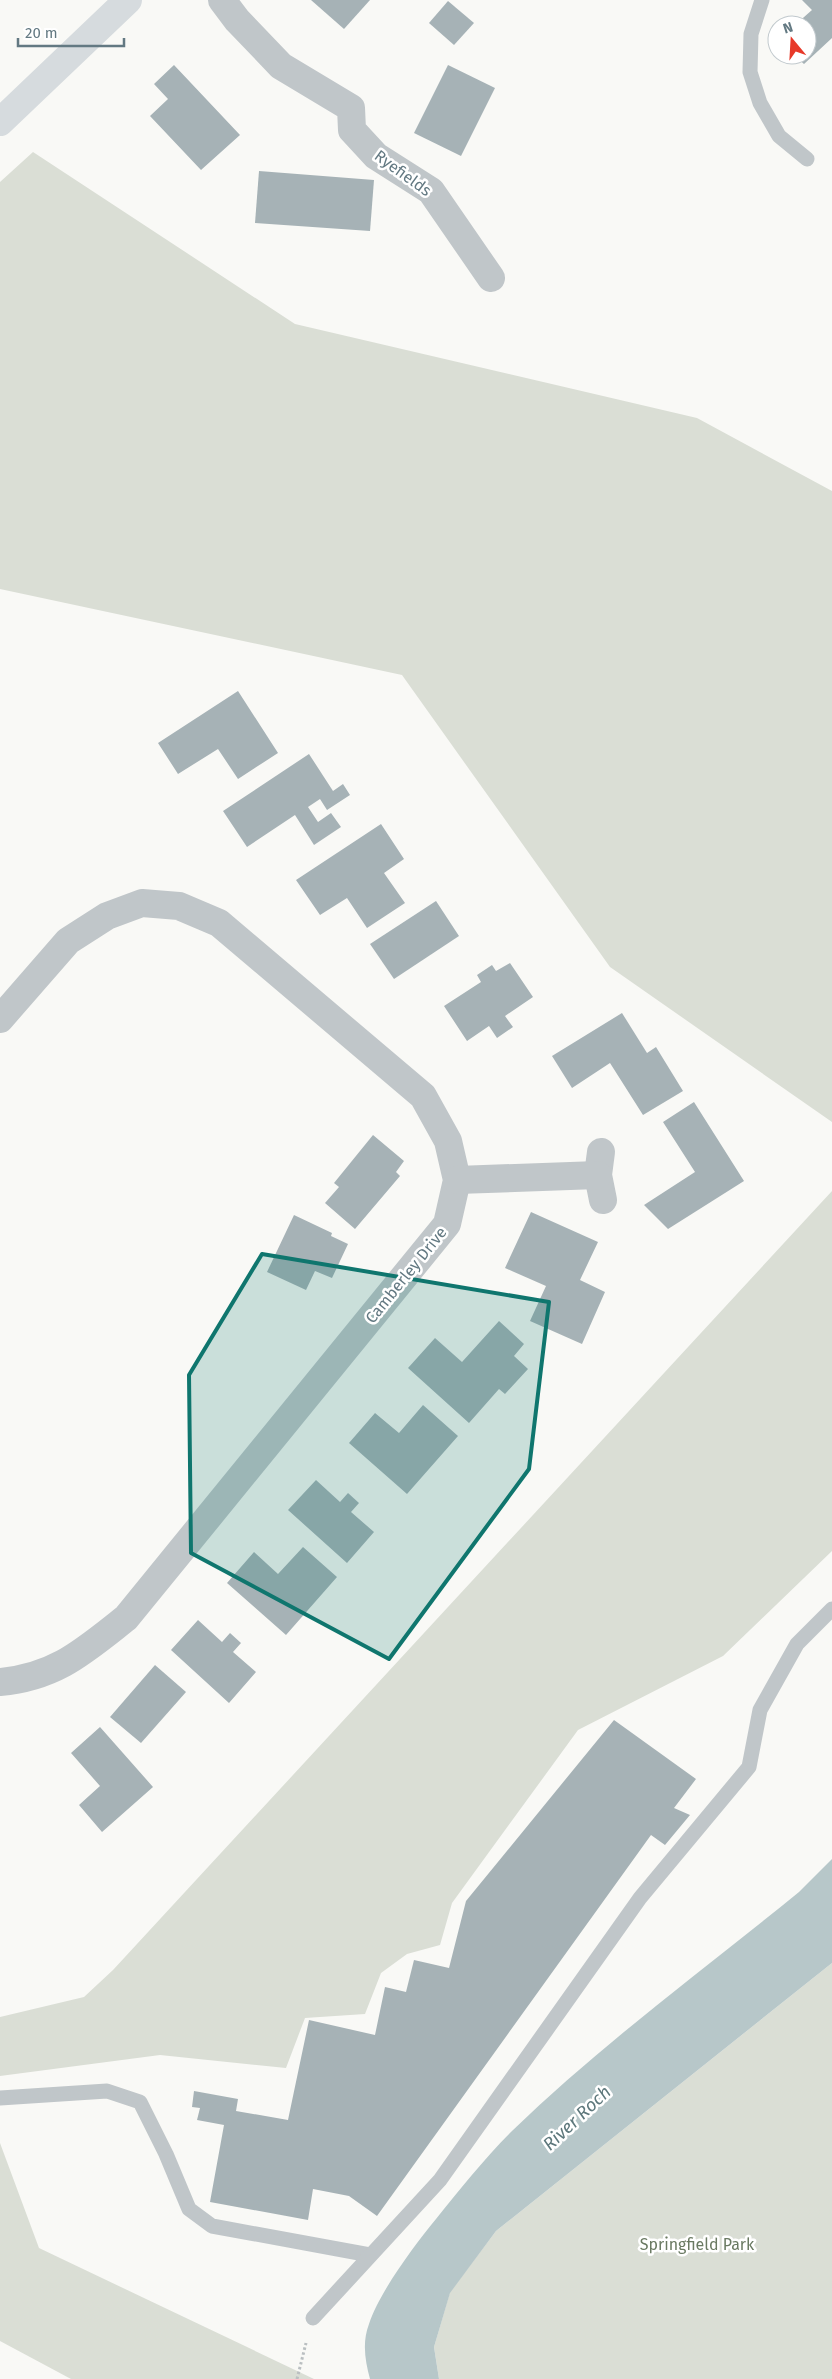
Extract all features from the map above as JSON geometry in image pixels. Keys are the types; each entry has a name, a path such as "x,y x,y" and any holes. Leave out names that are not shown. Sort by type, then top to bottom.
{"main road":[{"path":"0,122 128,0"}],"street":[{"name":"Ryefields","path":"222,0 237,20 281,66 351,108 352,130 376,156 432,191 491,278"},
{"name":"Camberley Drive","path":"0,1019 68,941 107,916 142,903 179,906 219,923 423,1096 448,1142 457,1180 447,1224 126,1618 73,1659 26,1680 0,1682"},
{"path":"457,1180 601,1175"}],"lane":[{"path":"762,0 752,34 750,72 760,103 779,136 807,159"},
{"path":"313,2318 440,2180 640,1898 749,1767 760,1710 797,1644 832,1609"},
{"path":"0,2098 107,2090 140,2102 166,2154 189,2209 212,2226 370,2255"}],"path":[{"path":"298,2379 313,2318"}],"highlighted area":[{"path":"262,1254 549,1302 529,1469 389,1659 191,1553 189,1375"}],"green space":[{"path":"33,152 295,324 697,418 832,491 832,1122 610,967 402,675 0,589 0,182"},
{"path":"832,1191 832,1551 723,1656 578,1730 452,1903 440,1945 407,1954 381,1973 365,2014 305,2018 286,2068 160,2055 0,2076 0,2017 84,1997 113,1970"},
{"name":"Springfield Park","path":"832,1963 832,2379 439,2379 434,2347 450,2292 496,2231"},
{"path":"0,2143 39,2248 314,2379 71,2379 0,2341"}],"water":[{"name":"River Roch","path":"832,1859 832,1963 496,2231 450,2293 434,2347 439,2379 370,2379 365,2345 369,2324 381,2297 398,2269 418,2242 482,2163 512,2131 581,2068 799,1892"}],"building":[{"path":"311,0 370,0 344,29"},
{"path":"802,0 832,0 832,38 817,52 817,15 806,15 812,10"},
{"path":"448,1 474,23 454,45 429,23"},
{"path":"174,65 240,135 201,170 150,116 168,99 154,84"},
{"path":"448,65 495,88 461,156 414,133"},
{"path":"259,171 374,180 370,231 255,223"},
{"path":"238,691 278,753 238,779 218,749 178,774 158,743"},
{"path":"309,754 333,791 343,784 350,795 327,810 320,799 308,807 318,822 331,813 341,827 314,845 295,815 247,847 223,811"},
{"path":"381,824 404,859 384,873 405,903 367,928 347,898 320,915 296,880"},
{"path":"436,901 459,936 394,979 370,944"},
{"path":"510,963 533,997 505,1016 513,1027 497,1038 489,1026 467,1041 444,1006 481,982 477,975 492,965 496,971"},
{"path":"622,1013 647,1053 656,1047 683,1091 643,1115 610,1063 572,1088 552,1056"},
{"path":"694,1102 744,1181 668,1229 644,1205 695,1172 663,1122"},
{"path":"373,1135 404,1161 396,1172 400,1176 355,1229 325,1203 339,1187 334,1183"},
{"path":"531,1212 598,1242 580,1280 605,1292 582,1344 530,1321 546,1286 505,1268"},
{"path":"294,1215 332,1233 331,1236 348,1244 332,1278 315,1271 306,1290 267,1272"},
{"path":"499,1321 524,1344 514,1356 528,1369 505,1394 499,1389 469,1423 408,1368 435,1338 462,1362"},
{"path":"423,1405 458,1436 407,1494 349,1443 375,1413 399,1433"},
{"path":"316,1480 340,1502 348,1493 359,1503 351,1512 374,1532 347,1563 288,1510"},
{"path":"303,1547 337,1577 286,1635 227,1583 254,1552 278,1574"},
{"path":"198,1620 222,1642 230,1633 241,1643 233,1652 256,1672 229,1703 171,1650"},
{"path":"155,1665 186,1692 141,1743 110,1717"},
{"path":"614,1720 696,1779 674,1808 690,1815 665,1845 651,1835 377,2216 349,2196 313,2189 308,2220 210,2202 224,2125 197,2120 200,2108 192,2107 194,2091 238,2099 236,2111 288,2120 309,2020 375,2035 385,1987 406,1992 414,1960 449,1968 466,1901"},
{"path":"100,1727 153,1787 102,1832 79,1805 100,1786 71,1753"}]}
